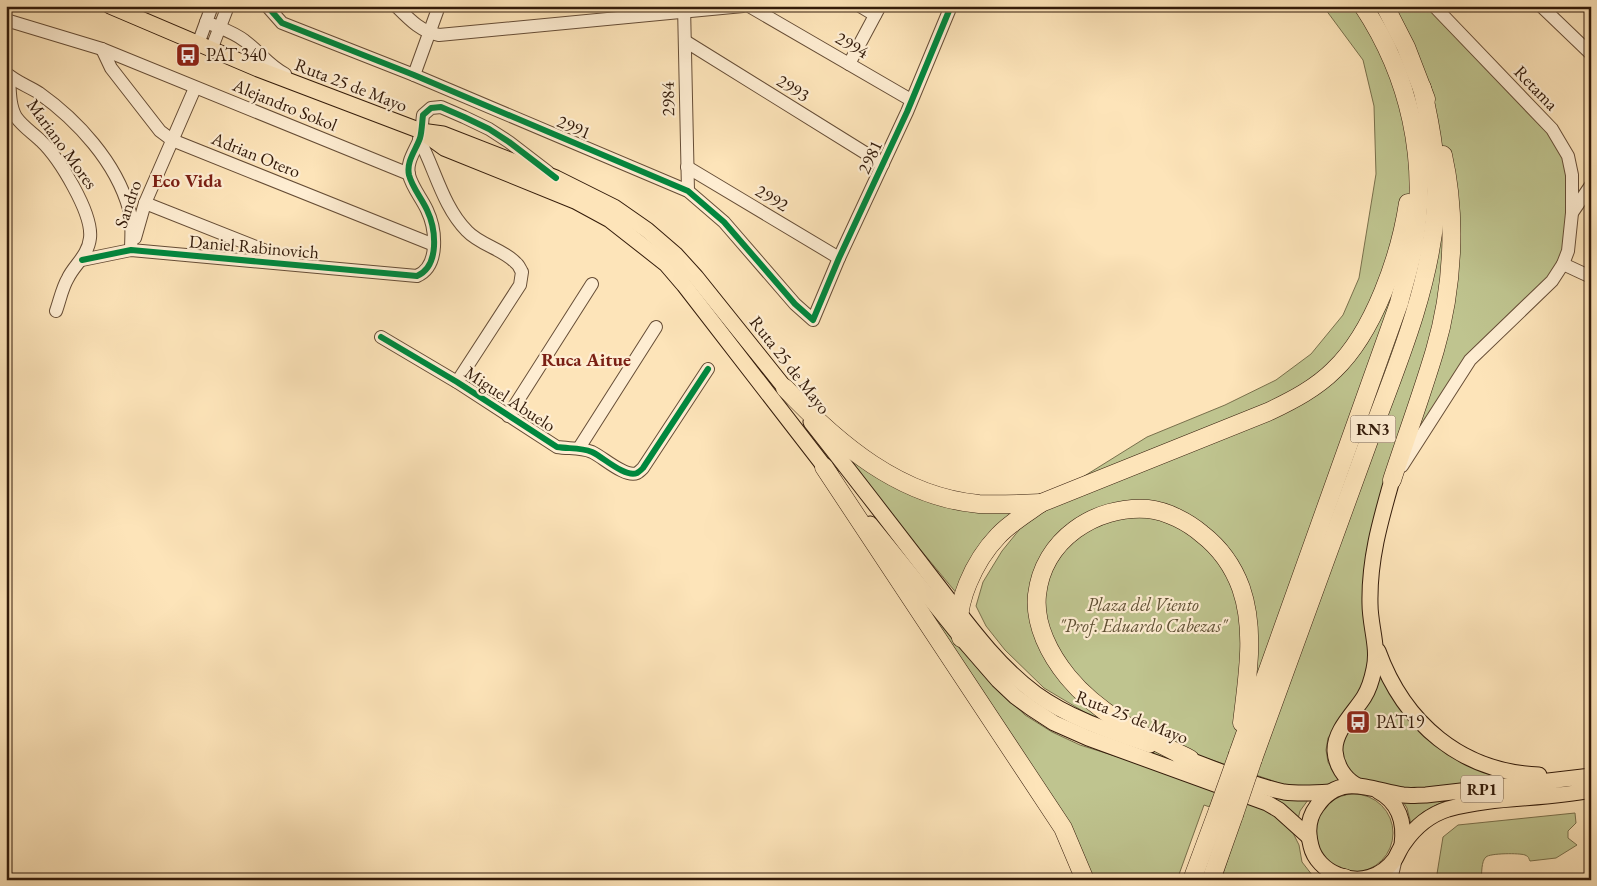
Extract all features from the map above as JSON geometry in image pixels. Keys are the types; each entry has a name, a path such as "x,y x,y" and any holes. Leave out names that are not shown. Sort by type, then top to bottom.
{"highway":[{"name":"RN3","path":"1211,880 1226,813 1399,303 1414,246 1419,181 1414,130 1391,54 1364,6"},
{"name":"RN3","path":"1246,757 1402,349 1424,279 1434,230 1436,175 1433,141 1422,88 1406,47 1385,6"},
{"path":"1392,480 1435,349 1446,292 1451,250 1450,195 1446,170 1438,134 1422,88"},
{"path":"961,638 958,623 959,612 973,572 998,536 1041,503 1270,412 1298,397 1335,370 1357,341 1381,296 1405,224 1417,148"},
{"path":"785,388 813,418 840,441 885,473 909,485 933,494 980,504 1041,503"},
{"path":"824,467 1063,828 1085,880"},
{"path":"1190,759 1112,717 1094,702 1069,678 1052,655 1043,635 1038,616 1037,595 1048,560 1060,542 1078,526 1098,517 1120,511 1148,509 1174,516 1195,528 1214,544 1230,563 1247,611 1250,641 1246,757"},
{"name":"RN3","path":"1192,880 1226,813"}],"main road":[{"name":"Ruta 25 de Mayo","path":"110,6 204,47 420,135 444,148 575,202 610,220 666,264 684,285 824,467 961,638 998,680 1016,697 1054,723 1088,738 1261,800 1279,810 1309,837"},
{"name":"Ruta 25 de Mayo","path":"420,135 443,134 556,178 614,208 647,230 676,255 696,277 785,388 959,612 1006,669 1023,684 1050,703 1092,725 1259,785 1282,791 1306,794 1330,792"},
{"path":"1356,785 1343,773 1336,755 1335,745 1338,736 1368,689 1376,663 1370,606 1372,564 1375,540 1392,480"},
{"path":"1374,641 1389,677 1411,712 1436,738 1459,753 1478,762 1518,773 1553,776 1591,775"},
{"name":"RP1","path":"1330,792 1356,785 1405,795 1426,795 1591,775"},
{"name":"RP1","path":"1373,788 1385,795 1395,805 1401,817 1404,831 1399,851"},
{"name":"RP1","path":"1347,879 1362,879 1377,875 1390,866 1414,831 1427,819 1447,810 1469,805 1591,790"},
{"name":"Ruta 25 de Mayo","path":"1330,792 1313,811 1309,824 1309,837 1312,851 1320,863 1332,873 1347,879"}],"street":[{"path":"204,47 206,22 212,6"},
{"path":"204,47 220,28 228,6"},
{"name":"2991","path":"267,6 282,23 414,74 688,192 724,222 795,304 813,320"},
{"path":"396,6 411,22 429,34 439,35 684,9 743,6"},
{"path":"414,74 439,6"},
{"name":"2994","path":"748,6 911,100"},
{"path":"849,64 877,11 860,6"},
{"name":"2981","path":"813,320 907,112 951,6"},
{"name":"Retama","path":"1434,6 1552,128 1568,156 1572,176 1572,213 1568,251 1563,264"},
{"path":"1541,6 1591,54"},
{"name":"2984","path":"684,9 688,192"},
{"name":"Alejandro Sokol","path":"6,20 102,50 409,174"},
{"path":"206,22 244,40 266,62 306,88"},
{"name":"2993","path":"685,41 883,164"},
{"name":"Adrian Otero","path":"102,50 112,68 160,130 172,140 434,245"},
{"path":"8,75 39,93 78,127 96,146 116,178 130,210 131,250"},
{"name":"Mariano Mores","path":"8,75 12,107 16,117 42,142 61,167 83,204 89,225 90,239 82,260"},
{"name":"Sandro","path":"131,250 145,204 195,88"},
{"path":"434,245 434,232 428,211 409,174 411,153 420,135 423,115 431,108 441,107 489,128 556,178"},
{"path":"420,135 436,178 459,223 470,234 516,262 522,272 520,285 457,382"},
{"name":"2992","path":"687,167 840,258"},
{"path":"1572,213 1591,185"},
{"path":"145,204 307,267"},
{"name":"Daniel Rabinovich","path":"82,260 131,250 417,276 424,273 432,259 434,245"},
{"path":"56,311 68,278 82,260"},
{"path":"1392,480 1470,360 1552,281 1563,264 1591,277"},
{"path":"508,416 592,284"},
{"path":"579,448 656,327"},
{"name":"Miguel Abuelo","path":"381,337 457,382 557,447 567,449 579,448 592,452 627,474 636,474 643,468 708,369"},
{"path":"1391,880 1399,851"}],"green space":[{"name":"Plaza del Viento \"Prof. Eduardo Cabezas\"","path":"1323,6 1434,6 1552,129 1572,175 1563,264 1470,360 1379,510 1367,681 1328,738 1326,750 1328,762 1340,783 1322,786 1285,785 1101,722 1044,688 1005,650 986,626 976,606 983,582 1002,551 1041,503 1147,437 1225,405 1276,380 1311,354 1343,315 1359,278 1376,174 1374,106 1363,60"},
{"path":"837,449 885,479 1019,510 958,595"},
{"path":"881,545 984,676 1025,715 1052,732 1080,745 1198,782 1271,811 1293,833 1299,845 1302,862 1316,880 1221,880 1241,818 1204,805 1177,880 1088,880"},
{"path":"1380,665 1424,733 1525,778 1404,790 1363,781 1353,776 1345,765 1340,743"},
{"path":"1026,691 1308,800 1300,811 1298,819 1075,726 1040,706"},
{"path":"1354,794 1369,797 1386,811 1390,818 1393,833 1390,848 1376,865 1369,869 1354,872 1339,869 1322,855 1318,848 1315,833 1318,818 1332,801 1339,797"},
{"path":"1402,800 1444,801 1422,813 1411,824 1407,808"},
{"path":"1575,813 1576,823 1568,831 1568,838 1577,845 1556,858 1530,861 1528,857 1522,854 1493,855 1484,859 1481,880 1436,880 1443,837 1458,825"}],"cycle path":[{"path":"267,6 282,23 414,75 688,191 724,222 795,304 813,320 839,258 907,112 951,6"},
{"path":"82,260 131,250 417,276 430,264 433,256 434,237 430,218 412,184 408,170 410,160 420,138 423,115 431,108 441,107 489,129 556,178"},
{"path":"381,337 457,382 557,447 588,450 620,470 632,474 637,473 643,468 708,369"}],"place":[{"name":"PAT 340","path":"188,55"},
{"name":"PAT19","path":"1358,722"}],"district":[{"name":"Eco Vida","path":"187,180"},
{"name":"Ruca Aitue","path":"586,359"}]}
